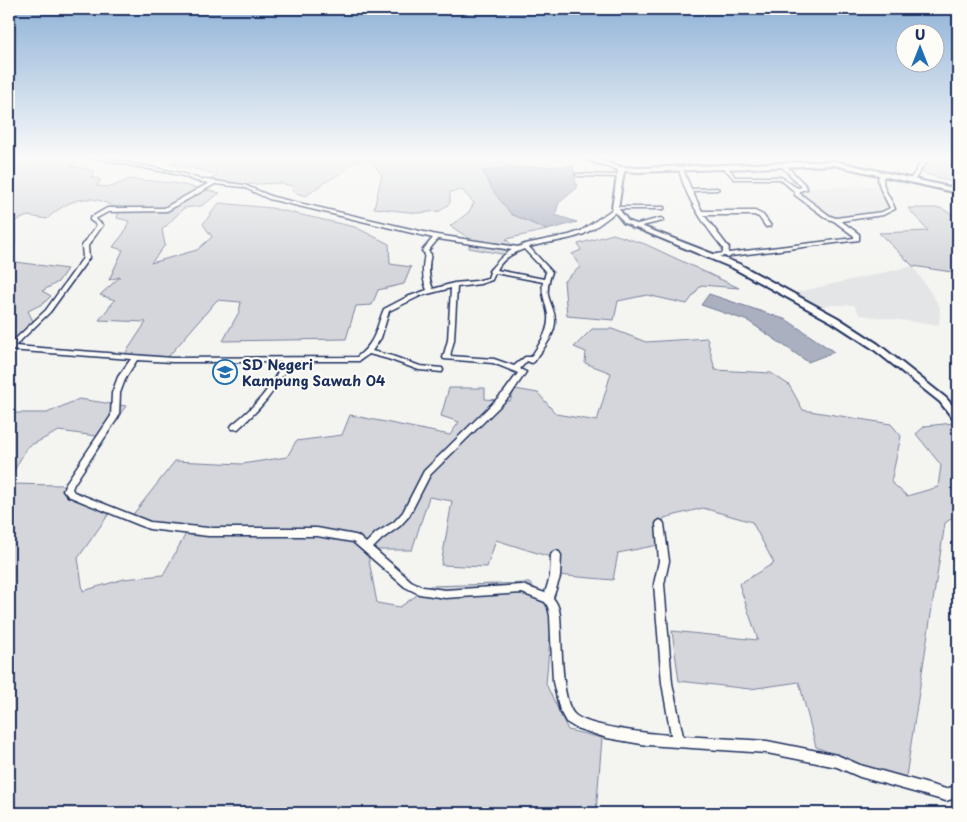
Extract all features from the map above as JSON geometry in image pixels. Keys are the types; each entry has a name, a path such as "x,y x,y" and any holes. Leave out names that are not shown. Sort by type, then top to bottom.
{"main road":[{"path":"617,195 615,209 626,222 713,256 752,274 854,331 943,400 958,418"}],"street":[{"path":"10,348 48,311 86,258 84,246 100,225 92,219 107,210 166,210 191,195"},
{"path":"265,195 436,237 522,247 549,272 545,281 544,295 552,313 552,324 532,361 527,358 516,368"},
{"path":"691,195 717,238 726,248 728,256"},
{"path":"713,256 728,256 811,243 857,239 857,235 852,230 828,217 799,195"},
{"path":"836,220 883,213 893,209 885,195"},
{"path":"10,348 135,358 359,359 368,352 378,339 386,310 402,300 454,285 468,286 490,279 492,271 502,259 522,247 582,233 615,209 662,208"},
{"path":"701,212 755,213 761,216 768,226"},
{"path":"633,226 660,220"},
{"path":"431,291 428,286 425,265 428,254 425,251 436,237"},
{"path":"492,271 545,281"},
{"path":"367,548 379,536 397,524 406,514 427,473 507,394 522,372 516,368 494,361 446,358 451,340 454,285"},
{"path":"368,352 390,357 419,368 440,370"},
{"path":"135,358 122,377 116,393 115,416 70,483 67,490 71,494 149,525 208,532 317,532 355,539 408,584 422,591 445,594 522,589 548,599 553,605 555,616 558,682 564,707 570,718 580,724 607,732 647,739 767,747 837,761 860,771 946,796 958,791"},
{"path":"235,427 261,405 280,379 286,359"},
{"path":"660,524 664,561 659,584 668,683 678,741"},
{"path":"548,599 555,577 556,555"}],"shaded area":[{"path":"9,195 217,195 201,206 184,208 162,230 165,245 151,263 197,250 212,237 203,224 219,203 271,208 355,227 389,244 390,264 411,267 404,284 378,290 372,305 356,306 346,339 223,341 239,312 241,302 217,300 168,357 125,354 146,322 99,320 115,300 100,295 120,277 109,280 123,250 113,247 124,233 129,221 117,218 119,210 103,202 83,199 63,206 47,219 28,216 15,221 15,246 9,249"},
{"path":"377,195 450,195 450,203 440,211 417,213 374,208"},
{"path":"467,195 499,195 511,214 547,230 506,239 516,249 507,255 469,248 469,238 450,226 468,213 474,203"},
{"path":"801,195 882,195 889,206 888,210 833,219"},
{"path":"908,208 941,208 958,218 958,273 913,266 879,233 928,231"},
{"path":"613,234 645,244 739,288 701,285 687,304 647,295 618,301 614,320 567,316 564,281 580,267 572,254 581,250 578,244"},
{"path":"9,261 67,269 58,282 42,291 51,296 44,303 28,311 35,325 9,347"},
{"path":"913,266 940,307 939,325 860,315 854,305 828,305 819,308 793,293"},
{"path":"592,329 612,329 646,342 707,338 715,370 771,373 789,385 803,410 891,424 901,436 891,482 907,496 938,487 941,465 916,434 925,426 953,423 958,428 958,514 945,523 905,783 816,747 799,682 750,689 679,681 672,631 758,640 739,584 774,563 752,522 703,508 664,518 658,545 618,553 613,580 557,575 553,558 496,540 487,567 441,565 452,501 429,497 412,550 367,550 377,603 400,607 430,586 529,583 553,604 546,684 568,730 602,738 596,813 9,813 9,484 61,485 111,511 78,558 83,591 124,579 163,575 188,530 146,524 131,517 175,461 242,464 287,457 296,441 342,435 350,415 450,435 459,422 441,416 449,388 485,388 485,399 510,401 515,389 538,393 556,414 597,421 611,373 585,363 586,352 574,347"},
{"path":"79,399 126,406 103,437 59,431 27,447 9,480 9,413 47,413"}],"water":[{"path":"496,195 568,195 559,203 555,215 577,222 547,230 511,214"},
{"path":"709,294 787,320 834,352 808,362 748,321 701,305"}],"place":[{"name":"SD Negeri Kampung Sawah 04","path":"225,372"}]}
